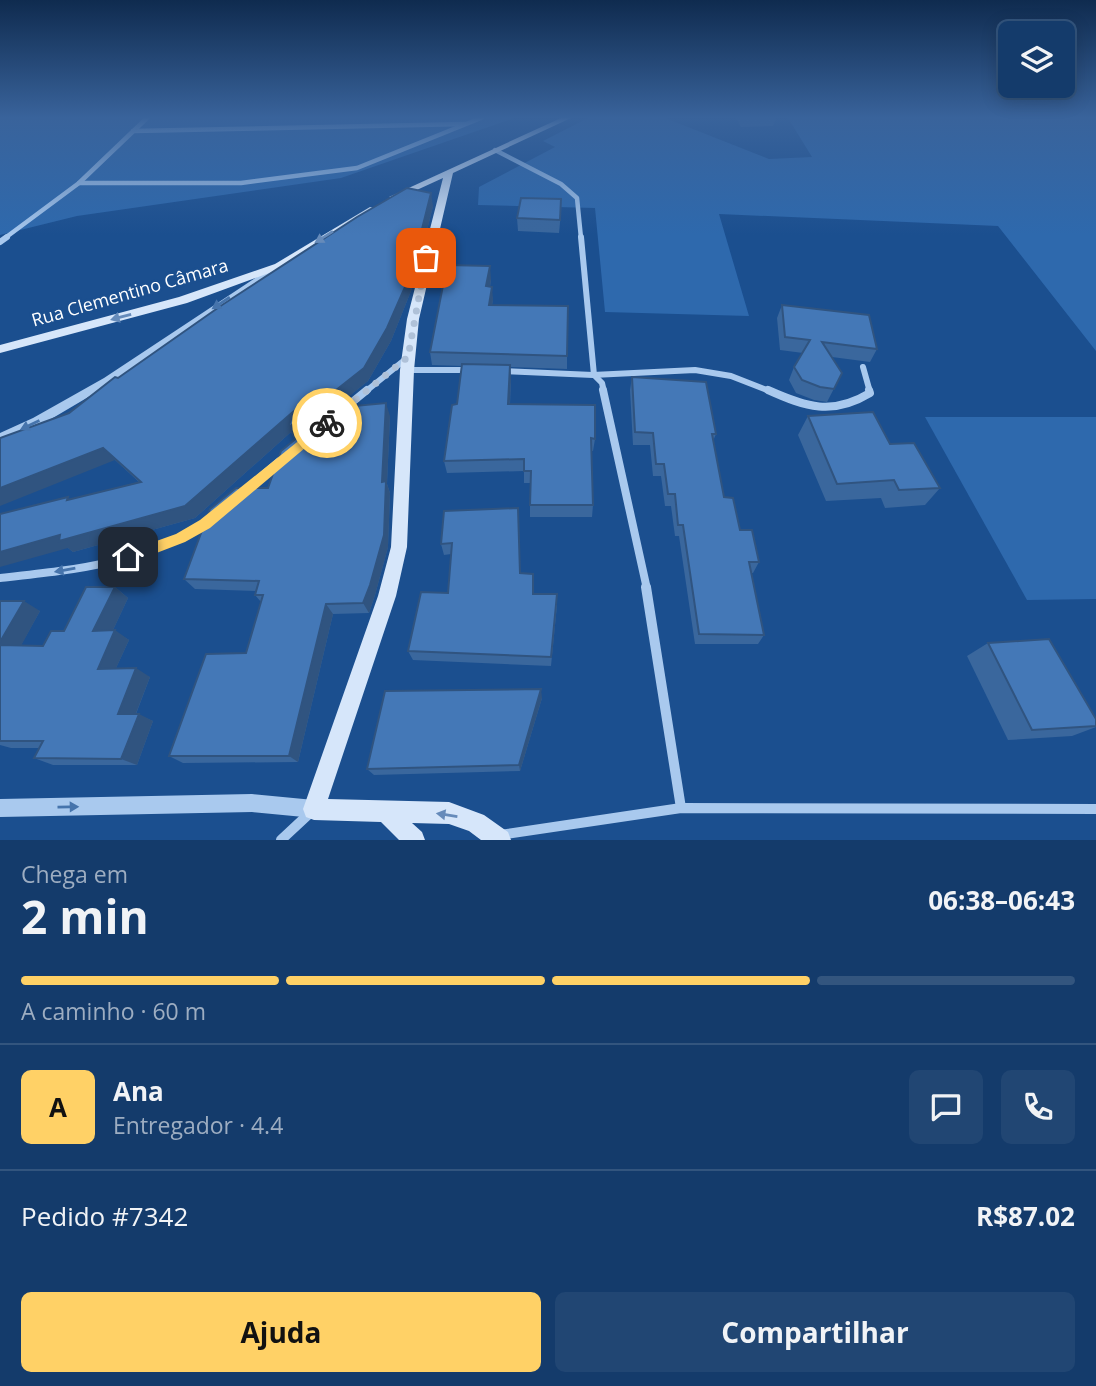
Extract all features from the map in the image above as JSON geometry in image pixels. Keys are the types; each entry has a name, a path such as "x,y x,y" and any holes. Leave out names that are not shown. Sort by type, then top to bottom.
{"main road":[{"path":"388,200 480,157"},
{"path":"449,172 413,319 407,364 399,547 387,596 314,809 449,813 476,823 498,838"},
{"name":"Rua Clementino Câmara","path":"0,349 183,300 279,266 376,207"},
{"path":"387,813 414,840"}],"street":[{"path":"0,242 79,183 106,157"},
{"path":"79,183 241,183 357,168 385,157"},
{"path":"509,157 561,184 577,198 594,375 602,383 648,595 681,808"},
{"path":"0,439 47,417 102,384 279,266"},
{"path":"328,422 407,364 481,371"},
{"path":"493,371 594,375 687,368 730,376 803,405 830,410 855,405 870,393 863,367"},
{"path":"231,502 287,456"},
{"path":"0,578 49,573 128,557 181,538 221,511"},
{"path":"0,808 252,803 314,809"},
{"path":"498,838 681,808 1096,809"},
{"path":"281,840 314,809"}],"shaded area":[{"path":"0,157 401,157 341,178 77,216 0,235"},
{"path":"536,157 1096,157 1096,351 998,226 719,214 749,316 605,312 595,208 478,205 479,187"},
{"path":"925,417 1096,417 1096,599 1027,600"}],"building":[{"path":"407,188 431,193 422,229 407,265 412,265 409,278 387,328 364,368 288,428 294,411 185,506 59,541 60,535 0,552 0,514 141,482 103,448 0,488 0,438 69,413 115,377 118,378 222,305 357,217"},
{"path":"521,198 561,199 560,220 517,218"},
{"path":"447,265 490,266 486,286 492,287 489,305 568,306 567,356 430,352"},
{"path":"782,305 869,315 877,349 822,342 842,373 834,389 802,380 794,367 810,340 785,337"},
{"path":"462,364 510,365 508,404 595,405 595,439 591,438 593,505 530,505 531,471 524,471 524,459 444,461 452,405 457,404"},
{"path":"632,377 706,382 716,434 712,434 724,497 733,498 740,530 752,530 759,562 749,562 764,635 699,634 683,525 678,525 675,494 668,494 664,464 656,464 653,433 635,432"},
{"path":"386,403 382,482 386,481 384,535 363,603 326,604 289,756 169,756 206,654 246,653 263,595 255,595 259,581 184,579 210,509 236,488 268,488 281,451 333,408"},
{"path":"873,412 890,444 914,443 940,488 899,490 894,480 837,484 808,416"},
{"path":"518,508 520,573 533,574 533,594 557,594 551,657 408,651 421,592 448,593 452,543 441,544 444,511"},
{"path":"86,587 115,587 93,631 115,630 98,669 136,668 118,714 139,714 121,759 34,758 43,741 0,741 0,645 43,646 51,631 64,631"},
{"path":"0,601 24,601 0,642"},
{"path":"1049,639 1096,719 1096,726 1032,730 988,643"},
{"path":"541,689 519,765 367,769 385,691"}],"way so far":[{"path":"327,423 408,357 426,258"}],"route":[{"path":"128,557 181,538 205,524 327,423"}]}
